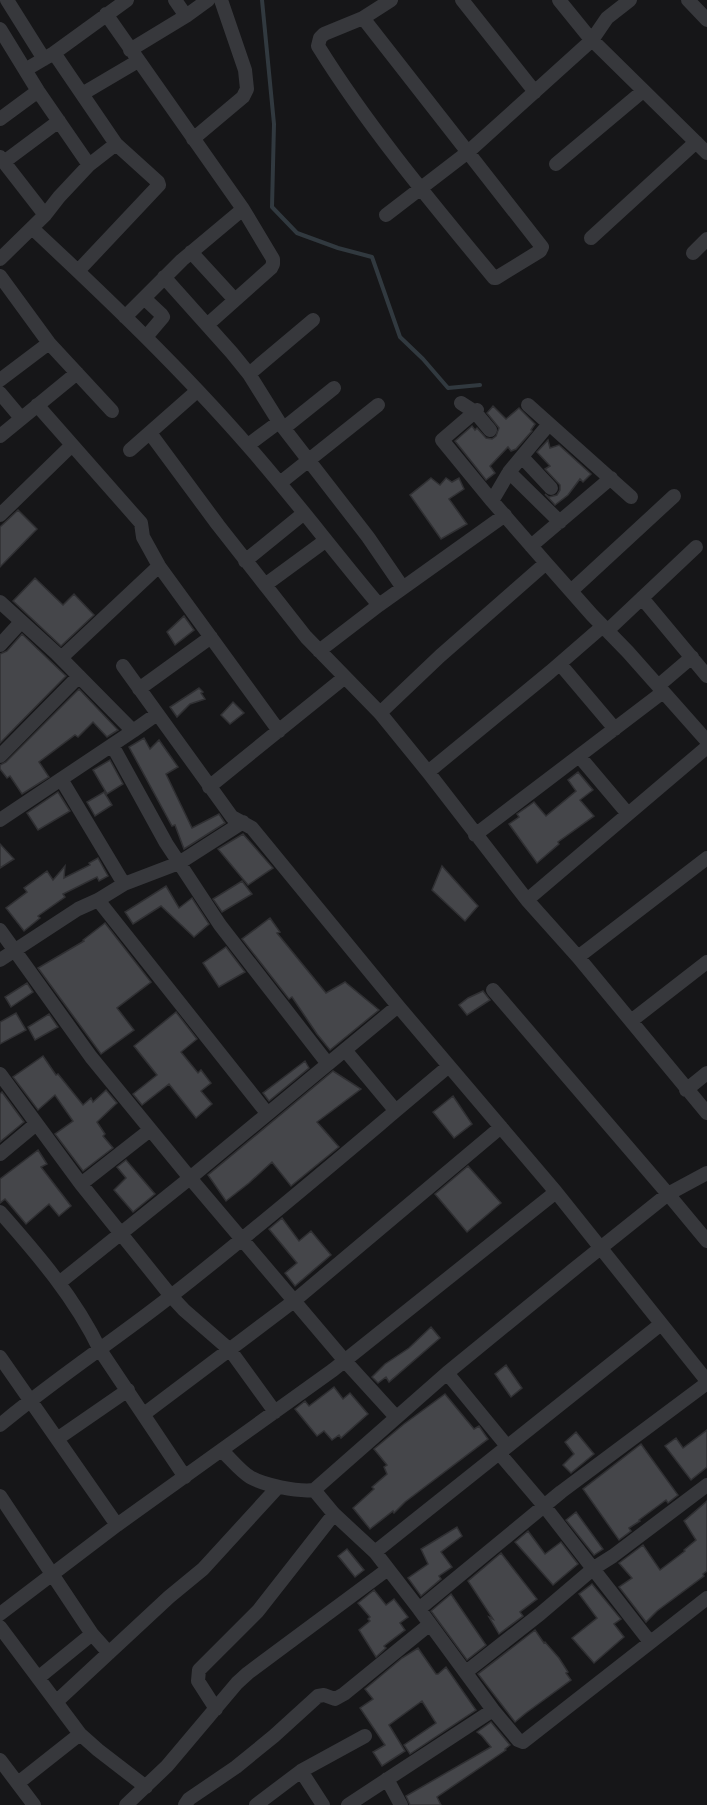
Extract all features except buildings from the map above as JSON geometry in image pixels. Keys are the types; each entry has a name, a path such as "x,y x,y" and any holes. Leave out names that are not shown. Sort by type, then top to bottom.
{"street":[{"path":"7,0 49,56 82,94 116,144 159,185 78,272"},
{"path":"25,70 49,56 127,0"},
{"path":"175,0 186,16"},
{"path":"82,94 208,0"},
{"path":"193,139 243,97 247,89 245,70 221,0"},
{"path":"363,18 542,247 540,251 494,278 420,189 336,75 318,46 324,34 363,18 391,0"},
{"path":"462,0 535,92"},
{"path":"559,0 592,40 707,153"},
{"path":"386,215 468,152 592,40 607,18 630,0"},
{"path":"688,0 707,20"},
{"path":"106,14 243,209 273,259 271,268 207,325"},
{"path":"0,29 38,91 89,165"},
{"path":"0,119 38,91"},
{"path":"556,164 643,91"},
{"path":"45,215 2,160 59,121"},
{"path":"591,238 696,142"},
{"path":"0,259 45,215 58,197 89,165 116,144"},
{"path":"125,317 191,252 243,209"},
{"path":"32,228 146,337 248,445 379,605"},
{"path":"693,253 707,239"},
{"path":"191,252 235,300"},
{"path":"0,276 49,343 112,411"},
{"path":"164,277 249,374 281,425 368,537 403,588"},
{"path":"144,298 163,317 146,337"},
{"path":"249,374 313,321"},
{"path":"0,380 49,343"},
{"path":"0,436 77,373"},
{"path":"248,445 334,388"},
{"path":"130,450 197,391"},
{"path":"0,393 21,418"},
{"path":"461,403 476,411 490,430"},
{"path":"37,405 141,523 143,537 159,566 279,731"},
{"path":"280,483 378,405"},
{"path":"528,405 631,497"},
{"path":"476,411 442,440 546,564 707,741"},
{"path":"492,501 509,472 549,424"},
{"path":"150,433 245,561 306,638 380,713 527,900 578,957 707,1113"},
{"path":"0,515 72,445"},
{"path":"522,457 551,488"},
{"path":"509,472 560,522"},
{"path":"531,546 611,478"},
{"path":"571,591 674,496"},
{"path":"245,561 304,513"},
{"path":"320,651 379,605 504,515"},
{"path":"264,585 325,541"},
{"path":"428,772 642,598 696,547"},
{"path":"380,713 440,656 546,564"},
{"path":"61,658 159,566"},
{"path":"642,598 707,676"},
{"path":"0,603 61,658 133,731"},
{"path":"0,645 21,622"},
{"path":"140,689 211,637"},
{"path":"475,835 615,729 661,689 692,657"},
{"path":"560,664 615,729"},
{"path":"123,666 232,817 252,828 398,1006 556,1192 706,1379 561,1492 419,1609"},
{"path":"0,756 79,676"},
{"path":"209,787 345,677"},
{"path":"0,820 157,714"},
{"path":"112,745 166,843 220,925 327,1064"},
{"path":"527,900 707,747"},
{"path":"579,756 628,814"},
{"path":"61,779 124,884"},
{"path":"0,960 78,909 124,884 179,863 243,822"},
{"path":"578,957 707,858"},
{"path":"98,900 267,1113"},
{"path":"0,930 91,1057 150,1130 345,1361 396,1417"},
{"path":"631,1021 707,962"},
{"path":"493,990 707,1241"},
{"path":"59,1283 190,1179 398,1006"},
{"path":"345,1050 395,1110"},
{"path":"0,1425 29,1400 171,1296 449,1066"},
{"path":"686,1090 707,1073"},
{"path":"0,1074 81,1184 171,1296 230,1350 275,1412"},
{"path":"0,1154 36,1124"},
{"path":"144,1414 294,1300 501,1127"},
{"path":"81,1184 150,1130"},
{"path":"222,1451 249,1477 278,1487 314,1490 447,1373 601,1248 669,1194 707,1173"},
{"path":"0,1614 117,1525 345,1361 556,1192"},
{"path":"0,1212 43,1260 91,1331 100,1350 186,1477"},
{"path":"375,1552 661,1324"},
{"path":"0,1357 117,1525"},
{"path":"447,1373 545,1507 650,1642"},
{"path":"57,1439 128,1390"},
{"path":"466,1672 594,1568 614,1556 707,1485"},
{"path":"56,1702 169,1597 203,1569 278,1487"},
{"path":"314,1490 334,1514 375,1552 493,1710 518,1740 523,1742 707,1598"},
{"path":"0,1496 92,1634 110,1653"},
{"path":"216,1709 198,1681 199,1670 258,1611 334,1514"},
{"path":"126,1805 167,1766 237,1683 264,1659 388,1569"},
{"path":"185,1805 189,1799 236,1767 274,1736 318,1696 324,1695 335,1699 344,1694 430,1624"},
{"path":"0,1627 80,1734 146,1787"},
{"path":"38,1678 92,1634"},
{"path":"348,1805 493,1710"},
{"path":"18,1783 80,1734"},
{"path":"256,1805 302,1771 365,1736"},
{"path":"3,1769 18,1783 34,1805"},
{"path":"302,1771 323,1805"},
{"path":"387,1779 401,1805"}],"waterway":[{"path":"262,0 274,124 272,207 297,233 372,257 400,337 448,388 480,385"}]}
